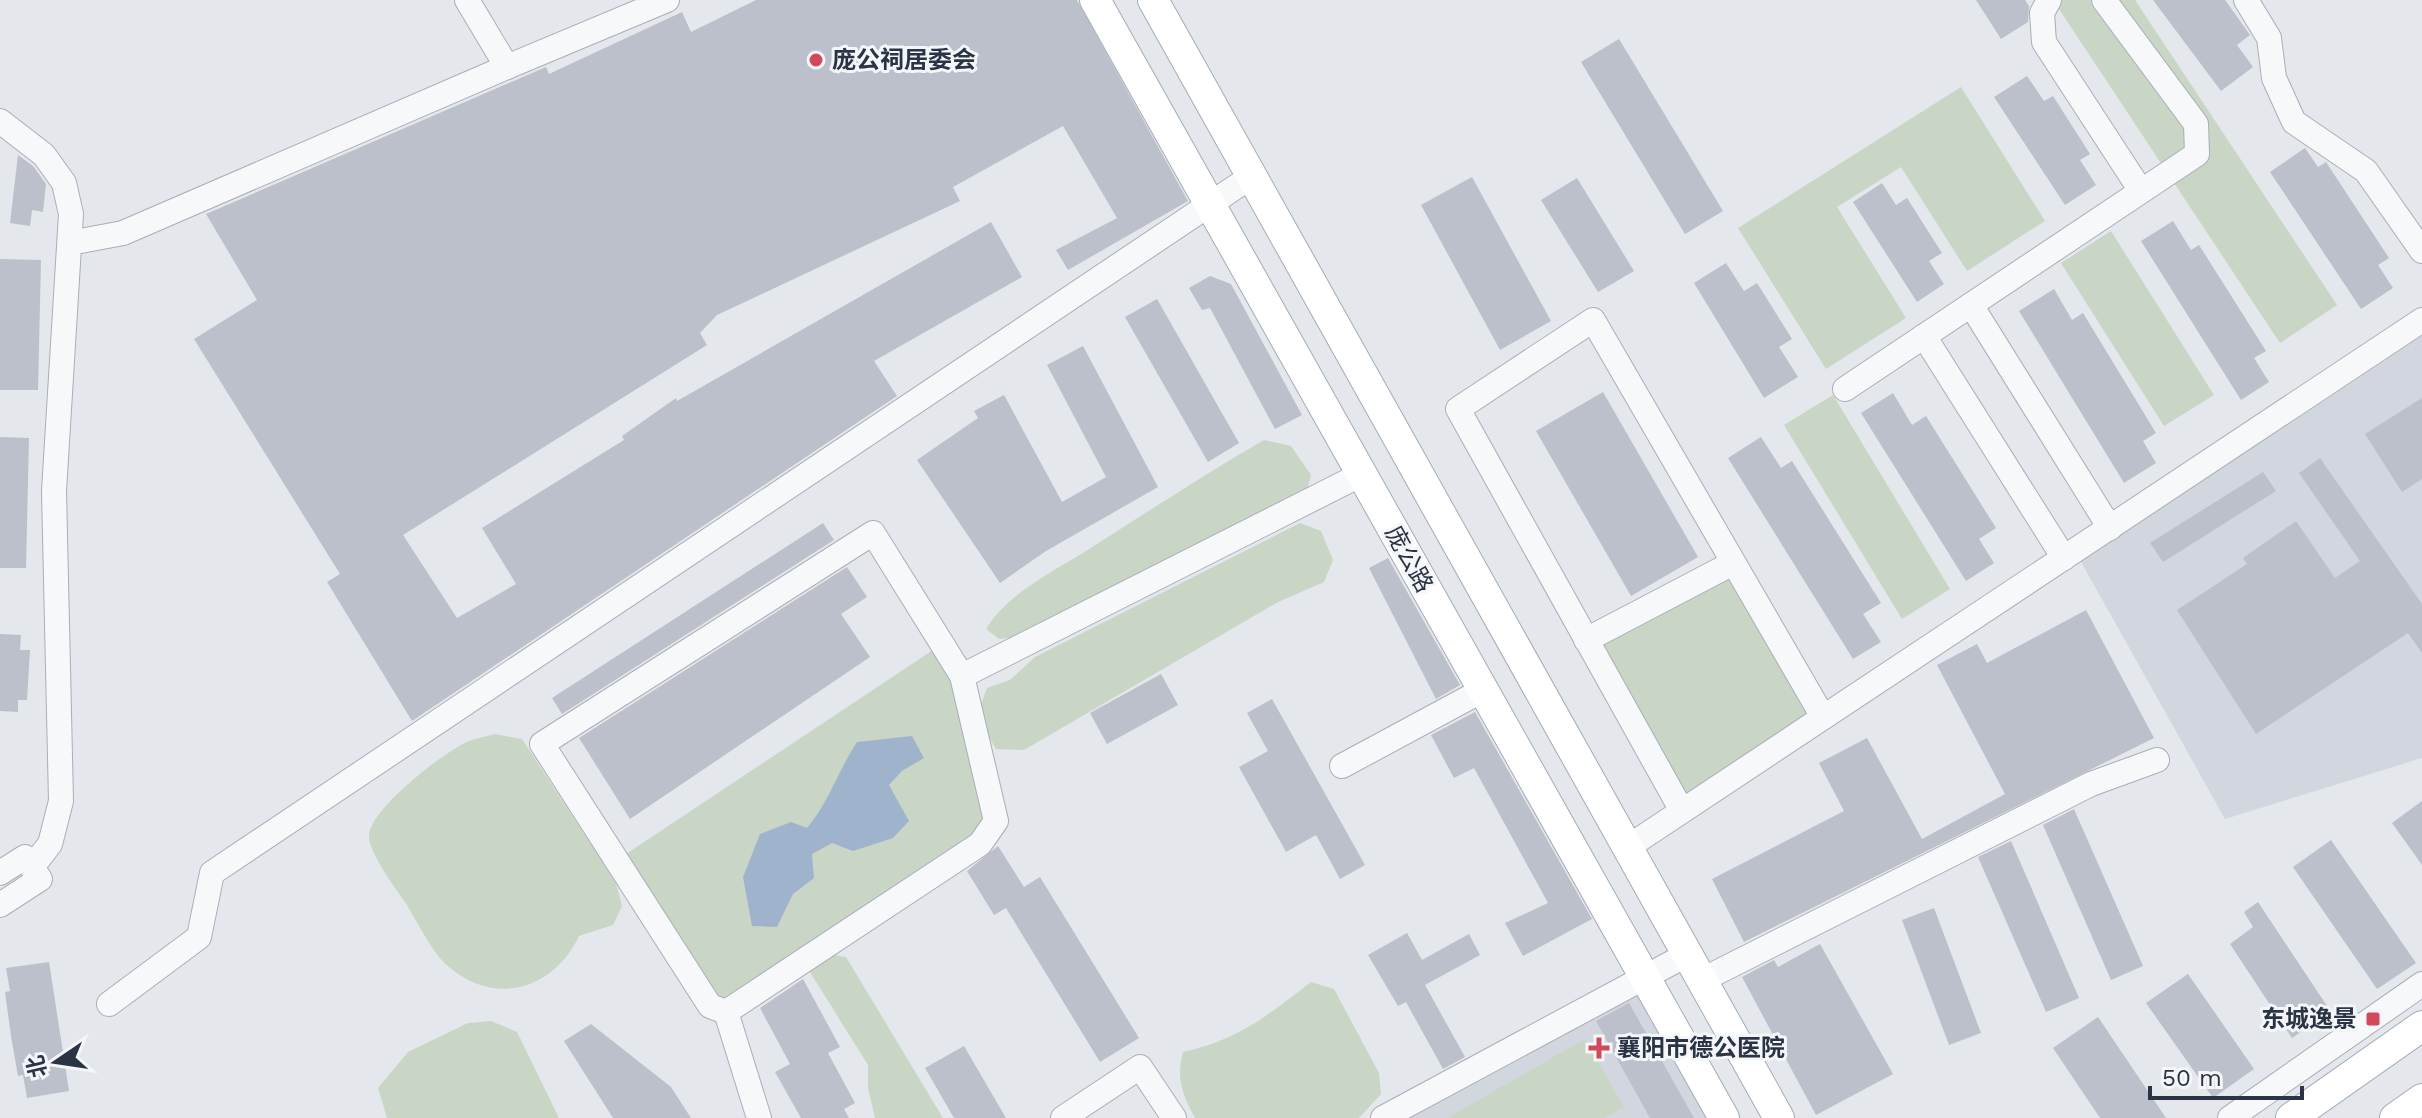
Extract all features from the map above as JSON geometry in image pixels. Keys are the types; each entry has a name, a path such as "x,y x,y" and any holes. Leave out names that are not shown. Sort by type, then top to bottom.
{"main road":[{"name":"庞公路","path":"1095,0 1724,1118"},
{"name":"庞公路","path":"1153,0 1779,1118"},
{"path":"2291,1118 2422,1026"},
{"path":"2395,1118 2422,1099"}],"street":[{"path":"467,0 507,67"},
{"path":"70,243 123,233 667,0"},
{"path":"2049,0 2042,13 2044,42 2141,191"},
{"path":"1845,389 2197,154 2196,124 2104,0"},
{"path":"2246,0 2269,38 2274,78 2294,122 2366,171 2422,251"},
{"path":"0,121 44,155 64,183 71,214 54,491 61,801 50,844 32,867"},
{"path":"109,1004 199,937 212,873 1252,176"},
{"path":"1971,305 2110,528"},
{"path":"1682,811 1458,409 1593,320 1823,717"},
{"path":"1628,847 2422,320"},
{"path":"1924,336 2064,558"},
{"path":"962,676 1362,474"},
{"path":"873,533 962,676 996,821 980,844 726,1012 710,1006 542,744 873,533"},
{"path":"1586,640 1733,563"},
{"path":"1342,766 1483,690"},
{"path":"1383,1118 1644,977 1695,967 2091,784 2157,760"},
{"path":"0,873 25,857 40,879 0,905"},
{"path":"2230,1118 2422,984"},
{"path":"726,1012 759,1118"},
{"path":"1063,1118 1140,1067 1174,1118"}],"shaded area":[{"path":"2422,334 2422,758 2225,819 2075,551"},
{"name":"襄阳市德公医院","path":"1644,977 1724,1118 1383,1118"}],"green space":[{"path":"2053,0 2135,0 2337,305 2280,343"},
{"path":"1961,87 2045,221 1967,271 1901,167 1837,207 1906,318 1826,369 1738,228"},
{"path":"2111,231 2214,395 2164,426 2061,263"},
{"path":"1833,395 1950,589 1902,619 1784,425"},
{"path":"1264,440 1291,446 1311,475 1306,494 1026,637 999,639 986,629 1007,604 1034,583"},
{"path":"1300,523 1321,531 1333,560 1324,582 1278,602 1024,750 996,749 977,716 987,688 1010,680 1035,657"},
{"path":"1733,563 1823,717 1682,811 1586,640"},
{"path":"942,644 996,821 817,952 846,957 943,1118 875,1118 868,1088 868,1065 803,961 726,1012 617,860"},
{"path":"495,734 522,739 616,883 622,906 613,925 579,936 555,969 539,980 504,989 467,979 442,961 384,871 369,838 379,814 421,773 465,743"},
{"path":"1311,982 1334,989 1379,1073 1381,1094 1359,1118 1195,1118 1182,1086 1180,1070 1183,1052 1236,1034"},
{"path":"491,1021 517,1032 559,1118 387,1118 378,1088 408,1052 468,1023"},
{"path":"1585,1039 1624,1107 1605,1118 1447,1118"}],"water":[{"path":"912,736 924,758 902,771 889,785 909,821 893,838 853,851 832,843 812,854 814,878 793,894 777,927 752,926 743,877 760,834 791,822 807,828 857,742"}],"building":[{"path":"756,0 1077,0 1188,201 1068,270 1056,250 1117,218 1063,126 953,187 960,201 717,315 700,333 707,345 403,535 457,618 516,584 482,528 624,440 622,436 676,398 677,401 991,222 1022,277 874,361 897,396 412,721 327,582 340,574 194,339 257,300 206,214 546,67 549,74 682,12 691,32"},
{"path":"1976,0 2025,0 2029,6 2028,22 2001,39"},
{"path":"2153,0 2225,0 2250,35 2237,45 2253,67 2221,91"},
{"path":"1619,39 1723,211 1685,234 1581,62"},
{"path":"2027,76 2044,101 2053,96 2090,154 2080,160 2096,185 2065,205 1994,97"},
{"path":"2305,148 2318,167 2326,162 2389,258 2378,265 2393,288 2361,309 2270,172"},
{"path":"18,155 33,166 46,184 43,212 32,210 30,226 10,223"},
{"path":"1472,177 1551,321 1500,350 1421,205"},
{"path":"1577,178 1634,271 1598,292 1541,200"},
{"path":"1882,183 1896,205 1907,198 1942,253 1929,261 1944,284 1917,302 1853,202"},
{"path":"2173,221 2191,250 2199,245 2266,351 2254,358 2269,382 2241,400 2141,241"},
{"path":"0,259 41,260 38,390 0,390"},
{"path":"1726,263 1744,291 1757,283 1792,339 1779,347 1798,377 1764,398 1694,283"},
{"path":"1210,276 1231,284 1302,415 1275,429 1210,308 1202,310 1189,288"},
{"path":"2054,289 2072,320 2083,313 2156,433 2143,441 2156,463 2124,483 2019,311"},
{"path":"1157,299 1239,443 1208,462 1125,317"},
{"path":"1083,346 1158,487 1046,551 1000,583 917,460 978,418 974,411 1004,395 1062,502 1106,477 1047,365"},
{"path":"1603,392 1698,557 1631,596 1536,431"},
{"path":"1893,393 1912,425 1926,416 1996,528 1979,539 1994,563 1966,581 1861,413"},
{"path":"2422,398 2422,479 2402,492 2365,434"},
{"path":"0,437 29,438 26,568 0,568"},
{"path":"1761,437 1781,468 1792,461 1881,603 1863,614 1881,642 1853,659 1728,458"},
{"path":"2320,458 2422,604 2422,653 2408,633 2256,734 2177,610 2247,564 2243,558 2296,521 2335,578 2360,561 2299,473"},
{"path":"2263,472 2276,491 2163,562 2150,543"},
{"path":"823,523 834,540 562,714 552,698"},
{"path":"1388,558 1460,685 1436,699 1369,568"},
{"path":"847,567 867,597 841,614 870,657 630,819 579,738"},
{"path":"2086,610 2154,738 1744,942 1712,879 1844,811 1819,763 1867,738 1922,839 2005,794 1937,665 1977,644 1987,663"},
{"path":"0,634 21,635 20,650 30,650 27,700 18,700 18,712 0,711"},
{"path":"1161,674 1178,705 1107,744 1090,713"},
{"path":"1272,699 1365,865 1340,879 1316,835 1286,852 1239,767 1268,751 1247,713"},
{"path":"1475,712 1592,919 1523,956 1505,923 1548,903 1474,768 1454,778 1431,735"},
{"path":"2422,801 2422,865 2392,823"},
{"path":"2074,809 2143,966 2111,980 2043,825"},
{"path":"2331,840 2416,963 2377,989 2293,867"},
{"path":"2011,841 2079,998 2046,1012 1978,857"},
{"path":"998,846 1024,887 1040,877 1139,1038 1100,1062 1006,908 994,915 967,871"},
{"path":"2258,902 2331,1012 2292,1038 2230,944 2253,927 2244,912"},
{"path":"1934,908 1981,1033 1949,1045 1902,920"},
{"path":"1407,933 1422,960 1469,934 1480,955 1425,985 1465,1057 1443,1069 1406,1002 1398,1006 1368,955"},
{"path":"1820,944 1893,1074 1816,1115 1742,977 1774,960 1778,967"},
{"path":"49,962 69,1091 27,1098 23,1075 18,1076 11,1036 5,992 10,991 6,968"},
{"path":"2188,974 2254,1069 2213,1098 2146,1003"},
{"path":"803,979 840,1047 828,1053 855,1103 844,1109 849,1118 801,1118 775,1072 790,1064 760,1008"},
{"path":"1629,1003 1694,1118 1650,1118 1596,1021"},
{"path":"2098,1017 2166,1118 2100,1118 2053,1048"},
{"path":"591,1024 671,1087 691,1118 613,1118 564,1041"},
{"path":"964,1046 1006,1118 954,1118 925,1068"}],"place":[{"name":"庞公祠居委会","path":"816,60"},
{"name":"东城逸景","path":"2373,1019"},
{"name":"襄阳市德公医院","path":"1599,1048"}]}
